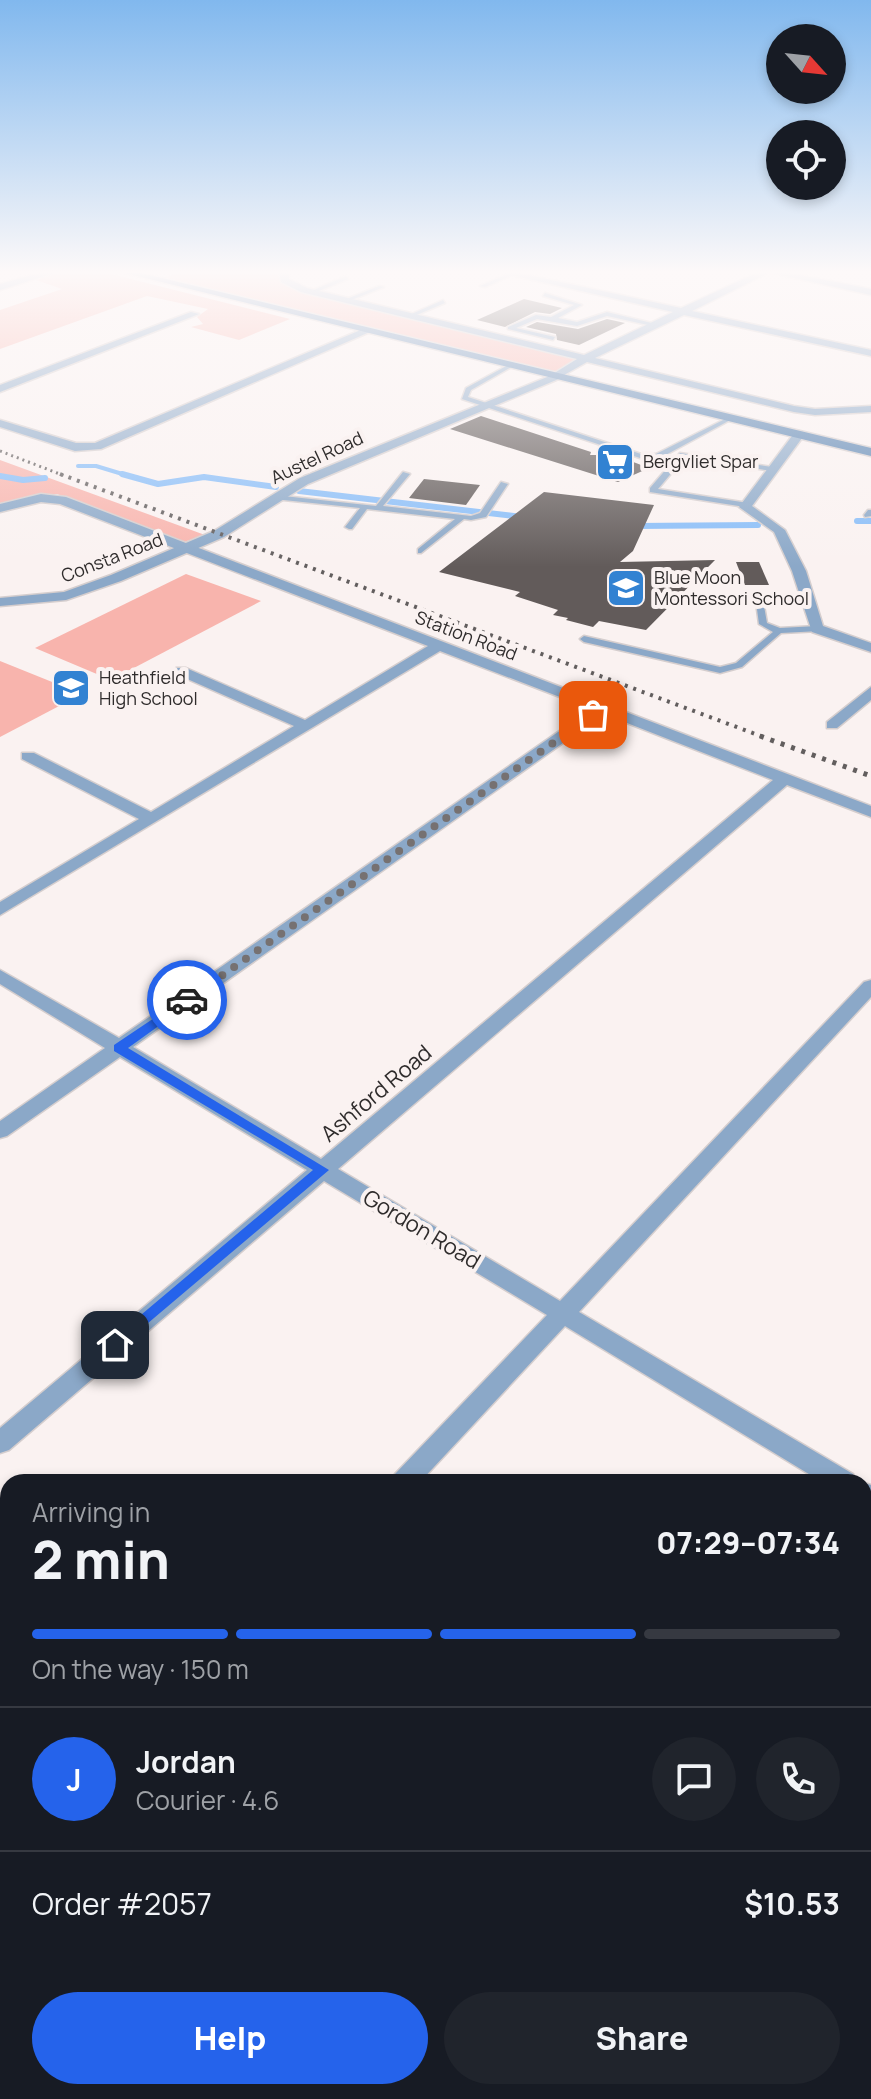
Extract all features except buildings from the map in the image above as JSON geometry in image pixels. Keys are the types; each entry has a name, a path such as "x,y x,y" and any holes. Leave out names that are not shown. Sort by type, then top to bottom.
{"main road":[{"path":"536,371 871,452"}],"street":[{"path":"0,389 47,371"},
{"path":"0,423 86,448 107,444 275,371"},
{"name":"Austel Road","path":"187,548 219,534 282,492 487,407 565,371"},
{"path":"639,371 794,409 815,412 871,409"},
{"path":"799,434 745,505 749,511 779,530 799,571 817,629 871,648"},
{"name":"Station Road","path":"0,508 47,498 62,500 871,812"},
{"name":"Consta Road","path":"0,602 66,596 187,548"},
{"path":"0,910 438,646"},
{"path":"181,671 307,726"},
{"path":"832,725 871,692"},
{"path":"0,1131 602,709"},
{"path":"28,756 152,819"},
{"name":"Ashford Road","path":"0,1443 784,779"},
{"name":"Gordon Road","path":"0,976 831,1474"},
{"path":"412,1474 871,986"}],"lane":[{"path":"502,371 465,392 464,398 645,457 657,456 731,418"},
{"path":"745,505 653,490 683,455 772,469"},
{"path":"382,503 406,474"},
{"path":"282,492 366,506 382,503 462,517 484,513 504,484"},
{"path":"349,527 366,506"},
{"path":"421,551 462,517"},
{"path":"808,602 759,604 763,624 779,631 817,629"},
{"path":"584,639 720,670 739,665 779,631"}],"shaded area":[{"path":"536,371 565,371 557,376"},
{"path":"0,460 205,535 184,542 57,494 33,495 0,504"},
{"path":"186,574 261,601 111,680 35,648"},
{"path":"0,661 82,694 0,737"}],"waterway":[{"path":"78,466 96,466 127,475"},
{"path":"122,474 127,475"},
{"path":"127,475 158,484 204,477 276,487"},
{"path":"0,476 23,480 45,478"},
{"path":"299,491 522,517"},
{"path":"857,521 871,521"},
{"path":"635,526 758,525"}],"railway":[{"path":"0,451 65,476"},
{"path":"60,474 766,738"},
{"path":"760,736 871,776"}],"way so far":[{"path":"187,1000 593,715"}],"place":[{"name":"Bergvliet Spar","path":"615,462"},
{"name":"Blue Moon Montessori School","path":"626,588"},
{"name":"Heathfield High School","path":"71,688"}],"route":[{"path":"115,1345 322,1170 119,1048 187,1000"}]}
